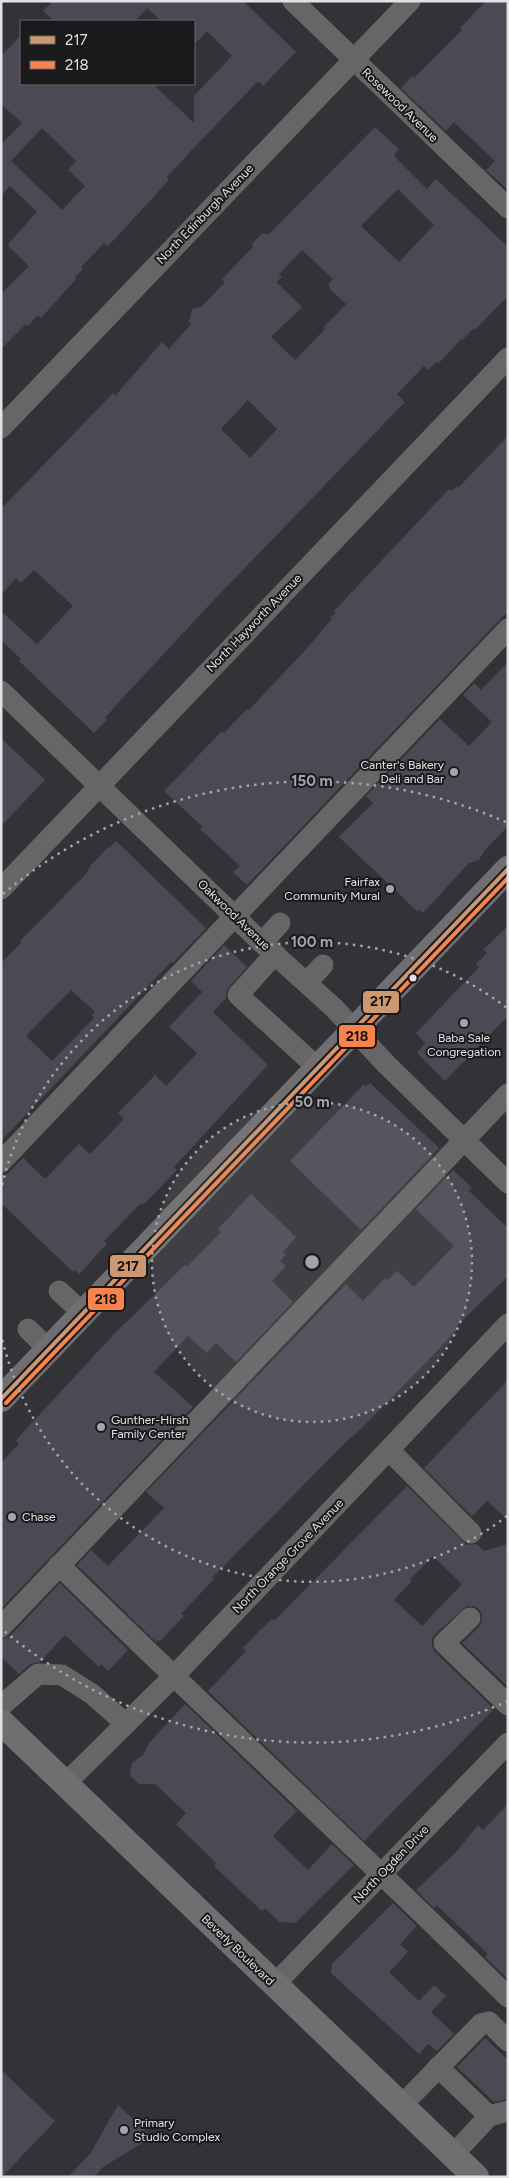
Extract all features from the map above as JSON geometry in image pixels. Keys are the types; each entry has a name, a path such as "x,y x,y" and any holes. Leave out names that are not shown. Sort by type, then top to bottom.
{"main road":[{"path":"1,1399 508,869"},
{"name":"Beverly Boulevard","path":"1,1722 476,2177"}],"street":[{"name":"Rosewood Avenue","path":"293,1 508,208"},
{"name":"North Edinburgh Avenue","path":"1,428 410,1"},
{"name":"North Hayworth Avenue","path":"1,889 508,358"},
{"path":"1,1162 508,629"},
{"name":"Oakwood Avenue","path":"1,691 268,948 307,982 463,1141 508,1183"},
{"path":"280,923 268,948 238,995 318,1068"},
{"path":"307,982 323,965"},
{"path":"1,1627 508,1094"},
{"path":"59,1292 83,1313"},
{"name":"North Orange Grove Avenue","path":"65,1784 173,1677 508,1324"},
{"path":"28,1329 48,1349"},
{"path":"388,1450 471,1533"},
{"path":"60,1565 173,1677 382,1874 508,1997"},
{"path":"470,1618 444,1643 508,1705"},
{"path":"1,1706 38,1674 62,1675 92,1694 126,1724"},
{"name":"North Ogden Drive","path":"274,1985 508,1743"},
{"path":"401,2106 480,2024 489,2022 508,2002"},
{"path":"489,2022 508,2041"},
{"path":"438,2067 498,2114 453,2155"}],"building":[{"path":"53,1 243,1 296,52 263,86 258,81 167,177 169,180 114,240 107,246 104,243 81,267 83,269 75,277 76,279 41,318 38,315 28,326 26,324 1,349 1,294 29,266 8,244 37,212 10,186 1,196 1,145 22,123 1,104 1,56 20,36 20,85 154,85 194,123 194,96 232,56 207,31 195,44 195,20 160,20 147,8 136,20 53,20 43,11","holes":["42,128 76,161 68,170 85,186 62,210 11,161"]},
{"path":"486,1 508,1 508,190 486,170 495,161 454,122 446,131 401,88 412,76 414,78 462,30 460,28"},
{"path":"375,127 399,149 394,156 427,189 436,179 508,247 508,296 475,330 474,328 461,339 439,363 437,361 428,370 424,366 397,394 405,402 212,602 119,702 105,718 107,720 94,733 19,661 21,659 1,640 1,611 37,644 73,606 34,570 21,583 16,578 1,595 1,509 113,393 115,396 162,342 169,349 191,324 189,322 192,309 201,307 225,282 222,279 253,247 252,244 262,233 268,235","holes":["398,189 434,225 399,262 361,226","302,250 333,279 328,285 329,288 346,304 295,360 271,337 302,307 276,282 282,277 279,274","248,400 277,429 250,458 221,429"]},
{"path":"508,436 508,611 247,885 233,872 240,866 200,829 203,827 164,791 222,731 224,733 247,709 248,711 308,647 332,619 330,618 336,612 334,611 449,489 451,491 457,486 458,488"},
{"path":"508,662 508,826 484,851 479,860 469,863 423,913 420,910 418,912 339,837 373,803 366,796 440,719 469,746 492,722 463,695 474,683 481,690"},
{"path":"1,738 45,780 1,826"},
{"path":"116,841 206,928 173,963 171,962 1,1141 1,963","holes":["71,990 95,1012 92,1015 94,1018 52,1061 26,1036"]},
{"name":"Baba Sale Congregation","path":"508,926 508,1016 445,1081 417,1053 425,1043 416,1033 479,967 476,964 487,953 483,950"},
{"path":"224,945 247,967 229,987 226,992 226,998 213,1012 268,1065 174,1167 177,1170 104,1241 107,1244 79,1274 75,1270 73,1272 1,1203 1,1180 23,1158 45,1179 79,1144 90,1154 124,1119 118,1113 155,1075 166,1086 197,1053 169,1027 202,992 191,981"},
{"path":"370,1083 439,1148 361,1230 290,1161 364,1084 366,1087"},
{"path":"453,1170 472,1188 469,1191 508,1228 508,1276 456,1327 457,1329 438,1350 362,1428 212,1578 214,1579 181,1614 184,1616 160,1641 156,1642 77,1565 91,1550 108,1566 164,1508 146,1492 346,1284 363,1301 385,1278 388,1280 397,1271 414,1287 454,1246 416,1209"},
{"path":"251,1194 296,1237 283,1252 286,1255 280,1261 286,1266 272,1281 293,1302 236,1362 216,1343 207,1353 188,1336 154,1372 193,1407 1,1609 1,1463 19,1444 16,1440 115,1333 185,1265 187,1267 221,1232 218,1229"},
{"path":"508,1380 508,1520 487,1501 472,1516 424,1468"},
{"path":"407,1486 467,1545 477,1544 484,1551 508,1544 508,1687 462,1643 479,1627 482,1621 479,1609 467,1606 435,1634 432,1639 432,1646 435,1652 493,1710 364,1841 208,1691 246,1651 243,1648 259,1631 272,1619 274,1621","holes":["433,1556 462,1584 422,1626 394,1600 412,1581 410,1579"]},
{"path":"60,1583 128,1650 108,1671 101,1664 99,1667 65,1635 40,1662 30,1664 19,1674 1,1657 1,1639 10,1636"},
{"path":"185,1704 297,1811 273,1836 308,1870 332,1844 354,1865 295,1923 279,1922 265,1908 262,1911 214,1866 216,1863 176,1824 186,1813 155,1784 139,1784 130,1775 132,1763 143,1755 149,1743"},
{"path":"508,1804 508,1979 485,1957 488,1954 437,1905 434,1908 416,1890 456,1852 478,1825 483,1830"},
{"path":"393,1903 417,1926 400,1944 408,1952 389,1972 419,2001 434,1985 446,1996 431,2012 454,2034 437,2051 428,2044 419,2054 331,1973 332,1964"},
{"path":"485,2038 508,2060 508,2099 494,2102 457,2067"},
{"path":"1,2070 55,2121 2,2177 1,2177"},
{"name":"Primary Studio Complex","path":"118,2105 152,2137 103,2167 94,2177 68,2177 90,2154"}],"transit line":[{"name":"217","path":"1,1399 508,869"},
{"name":"218","path":"6,1403 508,878"}],"place":[{"name":"Canter's Bakery Deli and Bar","path":"454,772"},
{"name":"Fairfax Community Mural","path":"390,889"},
{"name":"Baba Sale Congregation","path":"464,1023"},
{"name":"Gunther-Hirsh Family Center","path":"101,1427"},
{"name":"Chase","path":"12,1517"},
{"name":"Primary Studio Complex","path":"124,2130"}]}
